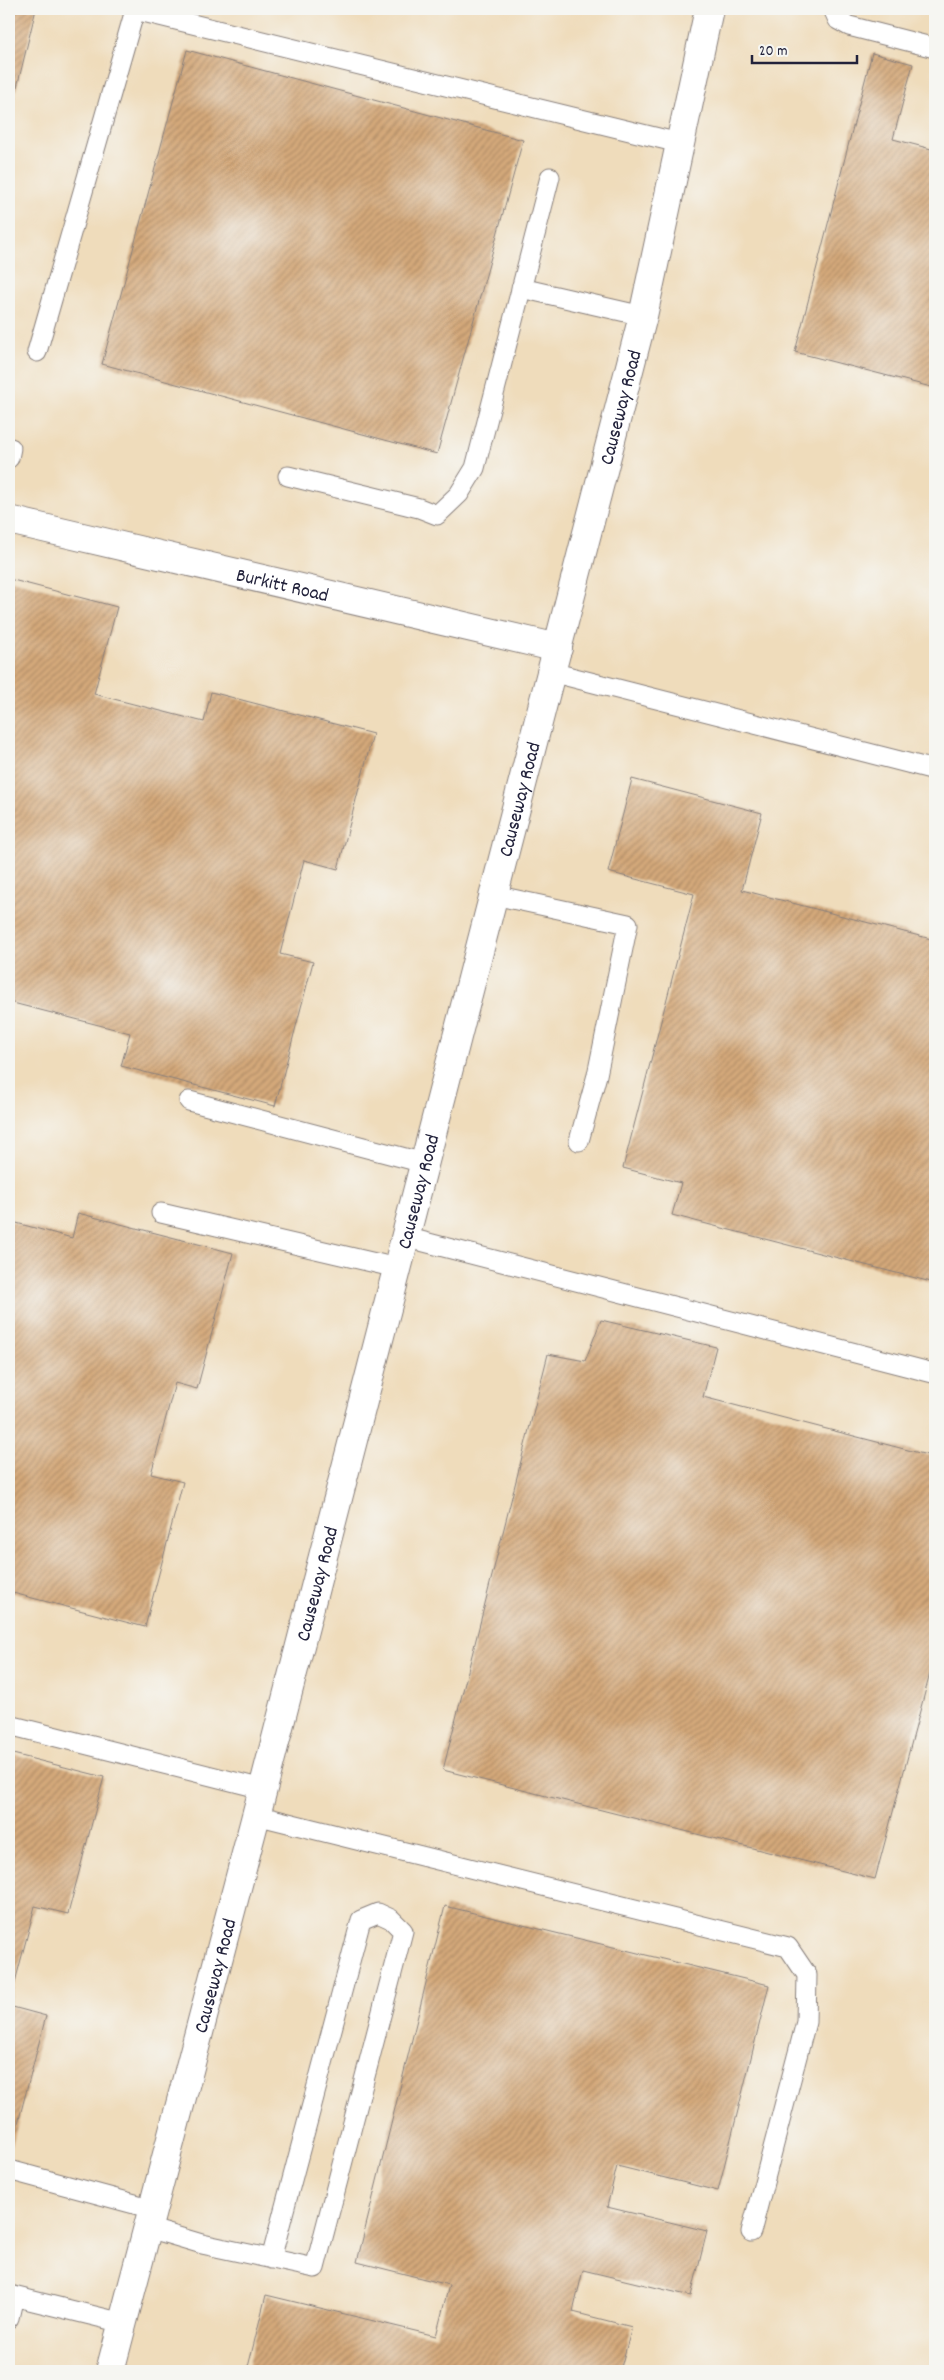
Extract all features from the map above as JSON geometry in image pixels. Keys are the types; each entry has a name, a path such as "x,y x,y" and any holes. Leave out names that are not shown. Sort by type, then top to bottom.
{"street":[{"name":"Causeway Road","path":"110,2371 263,1789 643,316 678,143 709,9"},
{"name":"Burkitt Road","path":"9,520 554,660"}],"lane":[{"path":"834,9 838,20 850,26 935,48"},
{"path":"37,352 135,10 678,143"},
{"path":"288,476 419,508 437,516 459,494 474,468 550,177"},
{"path":"521,288 643,316"},
{"path":"554,660 935,770"},
{"path":"494,895 628,924 597,1075 579,1141"},
{"path":"188,1101 424,1163"},
{"path":"161,1213 397,1268"},
{"path":"405,1237 933,1373"},
{"path":"9,1725 263,1789"},
{"path":"256,1815 788,1947 807,1975 806,2022 751,2232"},
{"path":"9,2170 151,2219 202,2244 270,2259 315,2268 403,1931 391,1919 378,1913 362,1920 270,2259"},
{"path":"9,2318 12,2296 123,2323"}],"building":[{"path":"9,9 36,9 9,120"},
{"path":"187,50 523,140 437,454 102,364"},
{"path":"872,53 913,64 893,139 935,150 935,388 795,352"},
{"path":"9,579 117,607 94,694 204,722 211,692 373,734 338,869 304,860 280,954 313,962 275,1106 121,1066 130,1033 9,1002"},
{"path":"632,779 762,813 742,890 935,940 935,1283 672,1215 681,1183 623,1168 694,894 608,872"},
{"path":"78,1213 233,1253 197,1389 175,1383 151,1474 183,1482 145,1627 9,1592 9,1221 72,1238"},
{"path":"601,1320 716,1347 703,1397 935,1457 935,1655 875,1879 443,1770 548,1354 585,1361"},
{"path":"9,1753 104,1777 68,1914 35,1906 9,2005"},
{"path":"445,1906 769,1985 718,2191 617,2166 607,2207 707,2231 691,2296 583,2270 573,2312 632,2327 620,2371 247,2371 266,2295 436,2336 449,2285 357,2262"},
{"path":"9,2006 46,2016 12,2146 9,2146"}]}
